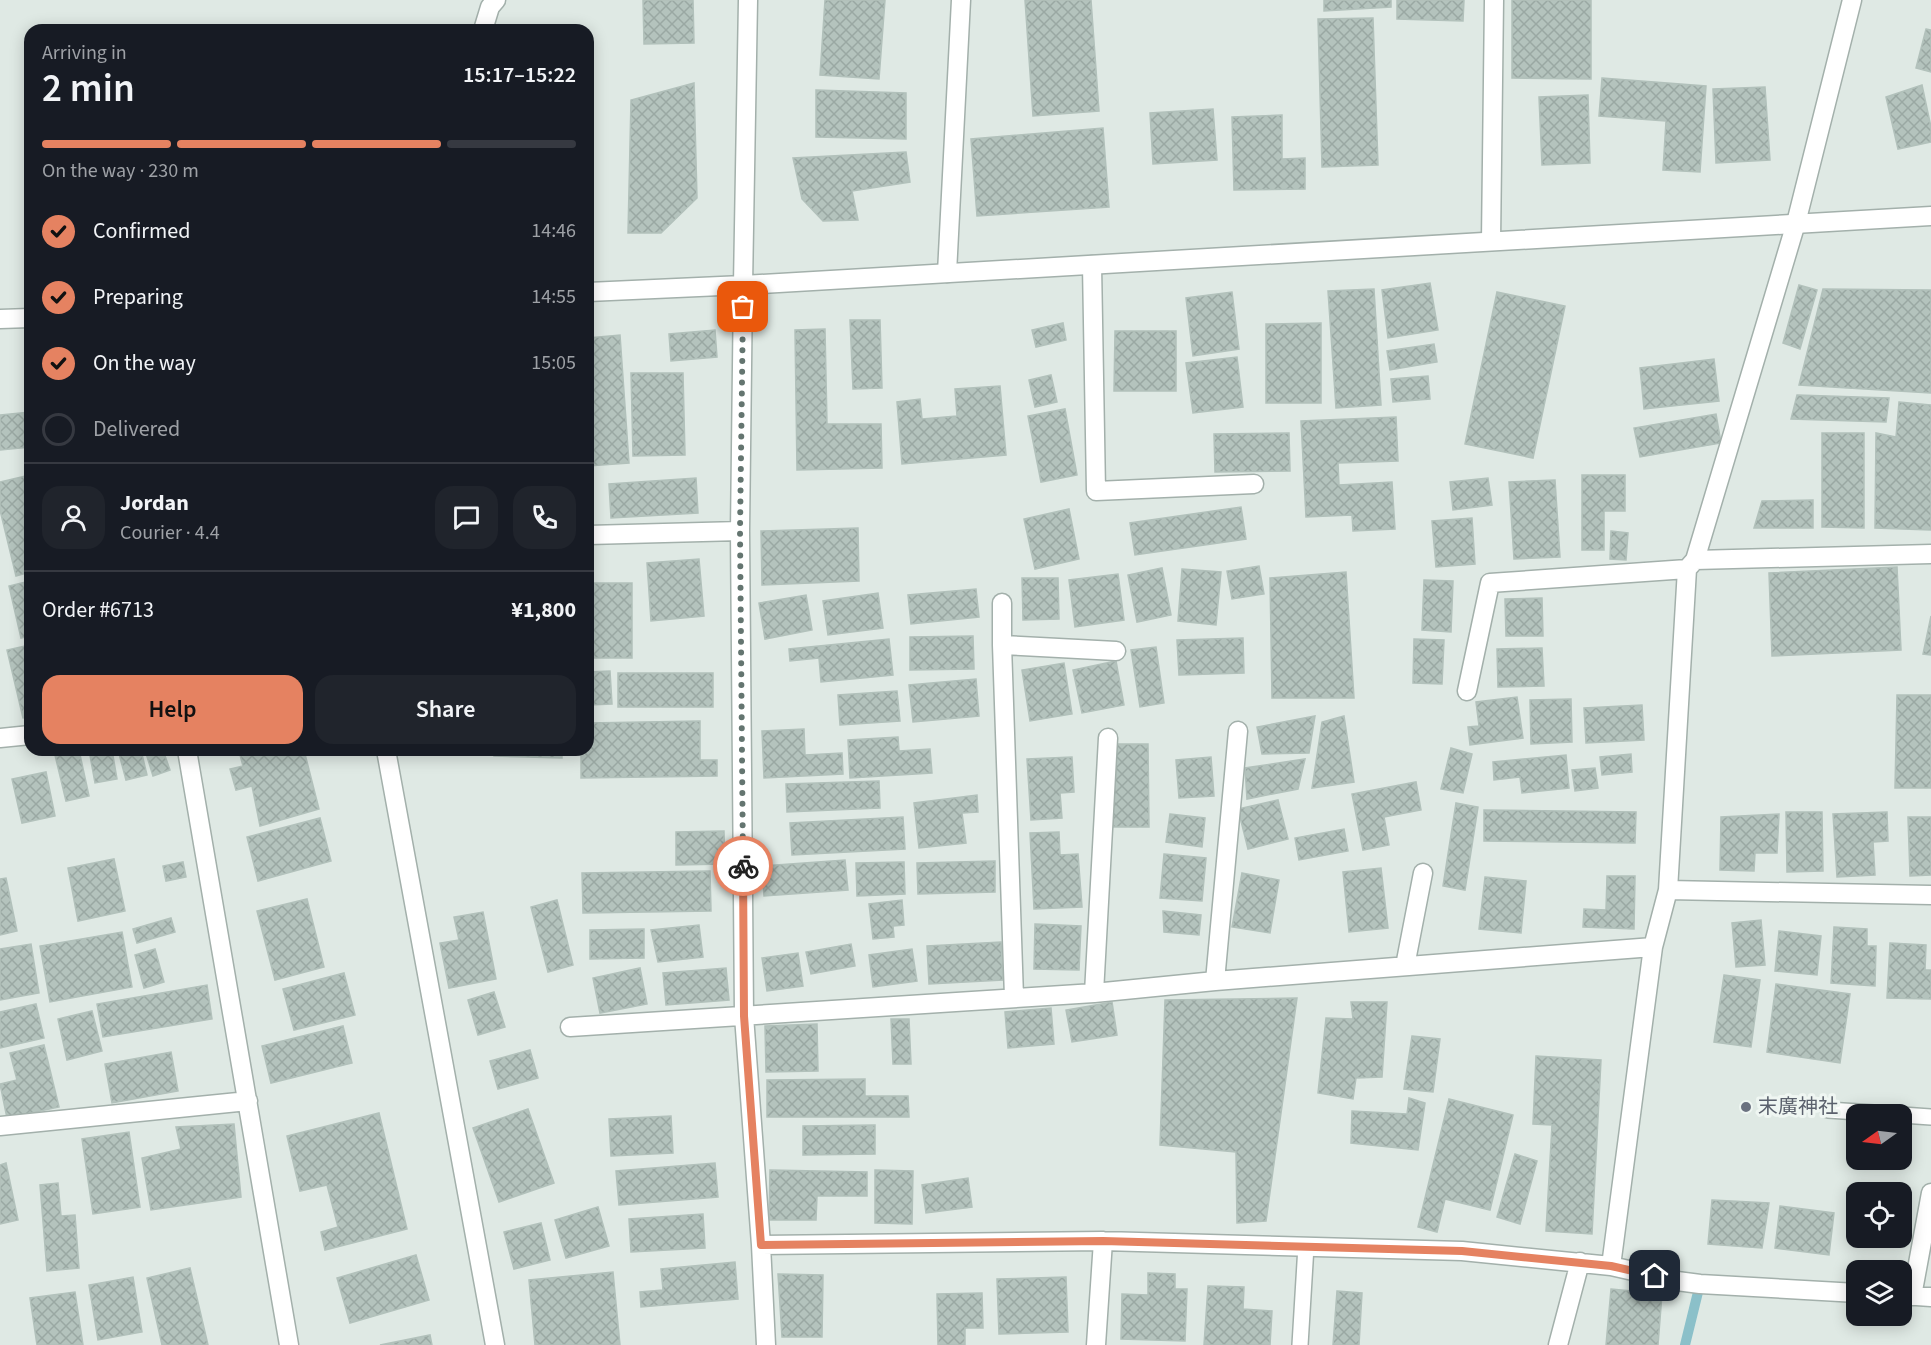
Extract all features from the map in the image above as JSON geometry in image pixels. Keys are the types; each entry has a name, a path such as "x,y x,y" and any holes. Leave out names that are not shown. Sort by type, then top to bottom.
{"street":[{"path":"485,24 490,7 496,0"},
{"path":"748,0 740,531 744,1016 766,1345"},
{"path":"947,273 960,0"},
{"path":"1491,241 1494,0"},
{"path":"1611,1266 1653,947 1668,890 1691,564 1796,224 1852,0"},
{"path":"594,292 1931,216"},
{"path":"1092,265 1096,491 1254,484"},
{"path":"0,319 24,318"},
{"path":"594,535 740,531"},
{"path":"1467,691 1490,583 1691,564 1931,554"},
{"path":"1002,603 1014,997"},
{"path":"1002,645 1116,651"},
{"path":"1215,981 1238,731"},
{"path":"0,738 24,736"},
{"path":"1094,993 1108,738"},
{"path":"188,756 289,1345"},
{"path":"387,756 495,1345"},
{"path":"1406,966 1423,873"},
{"path":"1668,890 1931,895"},
{"path":"570,1027 1094,993 1215,981 1653,947"},
{"path":"0,1125 248,1101"},
{"path":"1912,1274 1931,1193"},
{"path":"761,1245 1103,1241 1462,1251 1611,1266 1700,1284 1846,1292"},
{"path":"1096,1345 1103,1241"},
{"path":"1558,1345 1580,1262"},
{"path":"1912,1295 1931,1297"}],"lane":[{"path":"1828,1110 1846,1111"},
{"path":"1912,1116 1931,1117"},
{"path":"1300,1345 1306,1246"}],"building":[{"path":"643,0 693,0 694,43 644,44"},
{"path":"825,0 885,0 879,79 820,75"},
{"path":"1025,0 1091,0 1099,111 1033,116"},
{"path":"1324,0 1391,0 1391,7 1324,11"},
{"path":"1397,0 1464,0 1463,21 1397,19"},
{"path":"1512,0 1591,0 1591,79 1512,78"},
{"path":"1373,18 1378,165 1322,167 1318,19"},
{"path":"1926,29 1931,30 1931,72 1916,68"},
{"path":"1602,78 1706,86 1700,172 1663,170 1666,121 1599,116"},
{"path":"694,83 697,198 661,233 628,233 631,100"},
{"path":"1922,85 1931,127 1931,142 1898,149 1886,97"},
{"path":"1765,87 1770,160 1716,163 1713,89"},
{"path":"816,90 906,93 906,139 816,137"},
{"path":"1588,95 1590,163 1542,165 1539,97"},
{"path":"1213,109 1217,160 1153,164 1150,113"},
{"path":"1282,115 1282,159 1305,158 1305,189 1234,190 1232,117"},
{"path":"1103,128 1109,207 977,216 971,139"},
{"path":"906,152 910,182 852,191 858,220 823,221 802,199 793,158"},
{"path":"1430,283 1438,330 1388,338 1382,290"},
{"path":"1799,285 1817,290 1800,349 1783,343"},
{"path":"1374,289 1381,405 1336,408 1328,291"},
{"path":"1823,289 1931,290 1931,393 1799,385"},
{"path":"1232,292 1239,349 1193,356 1186,298"},
{"path":"1497,292 1565,306 1533,458 1465,444"},
{"path":"850,320 880,320 882,388 853,389"},
{"path":"1063,323 1066,340 1036,347 1032,330"},
{"path":"1321,323 1321,403 1266,403 1266,324"},
{"path":"825,329 827,424 881,424 882,468 797,470 795,330"},
{"path":"715,330 717,357 671,361 669,334"},
{"path":"1115,331 1176,331 1176,391 1114,391"},
{"path":"620,335 629,463 594,466 594,337"},
{"path":"1434,344 1437,362 1390,370 1387,351"},
{"path":"1237,357 1243,407 1193,413 1186,363"},
{"path":"1714,359 1719,401 1644,409 1640,368"},
{"path":"631,373 683,373 685,455 633,456"},
{"path":"1051,375 1057,402 1035,407 1029,380"},
{"path":"1428,376 1430,399 1393,402 1391,379"},
{"path":"1000,386 1006,455 902,464 897,402 920,399 922,419 957,416 955,389"},
{"path":"1797,395 1889,398 1886,422 1791,419"},
{"path":"1899,402 1931,405 1931,530 1875,528 1876,433 1896,437"},
{"path":"1065,409 1077,475 1041,482 1028,416"},
{"path":"24,413 24,448 0,450 0,415"},
{"path":"1716,414 1721,443 1640,457 1634,428"},
{"path":"1396,417 1398,461 1338,463 1339,485 1392,482 1395,529 1353,531 1352,515 1306,517 1301,421"},
{"path":"1289,433 1290,471 1215,472 1214,434"},
{"path":"1822,433 1864,433 1864,528 1822,527"},
{"path":"1582,475 1625,475 1625,511 1604,511 1604,550 1582,550"},
{"path":"24,476 24,574 16,576 0,510 0,482"},
{"path":"696,478 698,513 611,518 609,484"},
{"path":"1488,478 1492,505 1453,510 1450,482"},
{"path":"1555,480 1560,557 1514,559 1509,482"},
{"path":"1813,500 1813,528 1754,528 1762,501"},
{"path":"1241,507 1246,539 1135,555 1130,523"},
{"path":"1069,509 1079,559 1035,569 1024,519"},
{"path":"1472,518 1475,564 1436,567 1432,521"},
{"path":"858,528 859,581 762,585 761,531"},
{"path":"1611,531 1628,533 1626,560 1610,559"},
{"path":"699,559 704,616 651,621 647,563"},
{"path":"1259,566 1264,594 1232,599 1227,571"},
{"path":"1897,567 1901,650 1772,656 1769,573"},
{"path":"1162,568 1171,615 1137,622 1128,575"},
{"path":"1182,569 1221,572 1216,625 1178,621"},
{"path":"1346,572 1354,698 1272,698 1270,578"},
{"path":"1118,574 1124,620 1075,627 1069,580"},
{"path":"1022,578 1058,578 1059,619 1023,620"},
{"path":"1424,580 1453,581 1451,632 1422,630"},
{"path":"24,582 24,637 21,638 9,586"},
{"path":"594,583 632,583 632,658 594,658"},
{"path":"976,589 979,617 911,624 908,595"},
{"path":"878,593 883,628 828,635 823,601"},
{"path":"806,595 812,630 765,639 759,603"},
{"path":"1542,598 1543,636 1506,636 1505,599"},
{"path":"1931,616 1931,655 1923,654"},
{"path":"973,636 974,669 910,670 910,637"},
{"path":"1243,638 1244,673 1179,675 1177,640"},
{"path":"889,639 893,675 821,682 819,658 790,661 789,649"},
{"path":"1414,639 1444,640 1442,684 1413,683"},
{"path":"24,646 24,718 23,718 7,650"},
{"path":"1156,647 1164,703 1140,707 1131,650"},
{"path":"1542,648 1544,686 1498,687 1497,649"},
{"path":"1116,661 1124,705 1082,713 1073,670"},
{"path":"1064,663 1072,714 1030,721 1022,670"},
{"path":"610,671 612,704 594,705 594,672"},
{"path":"618,673 713,673 713,707 618,707"},
{"path":"976,679 979,716 913,722 909,685"},
{"path":"897,691 900,721 840,725 838,695"},
{"path":"1897,695 1931,695 1931,788 1895,788"},
{"path":"1517,697 1523,738 1470,745 1468,727 1479,726 1476,702"},
{"path":"1571,699 1572,742 1531,744 1530,700"},
{"path":"1642,705 1644,740 1586,743 1584,708"},
{"path":"1315,716 1309,753 1262,754 1257,727"},
{"path":"1344,716 1354,782 1312,788 1322,722"},
{"path":"700,721 700,760 717,760 717,776 581,778 581,756 594,756 594,723"},
{"path":"804,729 805,755 842,753 843,774 764,778 762,731"},
{"path":"898,737 899,751 930,749 932,773 850,778 848,740"},
{"path":"1112,744 1148,744 1149,827 1113,827"},
{"path":"1451,748 1472,754 1463,793 1441,789"},
{"path":"1631,754 1632,772 1602,775 1600,757"},
{"path":"1566,755 1569,788 1522,793 1520,777 1494,780 1493,762"},
{"path":"55,756 80,756 89,796 66,801"},
{"path":"90,756 113,756 117,779 95,783"},
{"path":"120,756 142,756 147,775 126,780"},
{"path":"147,756 165,756 170,770 153,776"},
{"path":"240,756 306,756 319,809 260,826 252,786 236,790 230,769 243,766"},
{"path":"494,756 562,756 562,758"},
{"path":"1072,757 1074,792 1060,793 1062,818 1031,820 1027,759"},
{"path":"1211,757 1214,796 1179,798 1176,760"},
{"path":"1305,759 1298,789 1247,799 1245,768"},
{"path":"1595,768 1598,788 1575,791 1572,770"},
{"path":"46,772 55,816 22,823 12,779"},
{"path":"879,781 880,808 787,812 786,784"},
{"path":"1416,782 1421,810 1384,817 1389,845 1363,850 1352,794"},
{"path":"977,795 978,812 962,813 966,843 919,848 914,803"},
{"path":"1278,800 1288,839 1248,849 1238,809"},
{"path":"1456,803 1478,807 1465,890 1443,886"},
{"path":"1484,810 1636,812 1635,843 1484,841"},
{"path":"1786,812 1822,812 1823,871 1787,872"},
{"path":"1887,812 1888,841 1873,842 1875,875 1837,877 1833,814"},
{"path":"1170,814 1205,818 1202,847 1166,842"},
{"path":"1779,814 1777,853 1755,853 1754,871 1720,870 1721,817"},
{"path":"903,817 905,849 792,855 790,823"},
{"path":"1908,817 1931,817 1931,875 1910,876"},
{"path":"320,818 331,861 258,881 247,837"},
{"path":"1344,829 1348,851 1299,860 1295,838"},
{"path":"724,831 725,864 676,865 676,832"},
{"path":"1059,832 1060,855 1078,854 1082,907 1034,909 1030,833"},
{"path":"1164,854 1206,858 1202,901 1160,898"},
{"path":"114,859 125,911 78,921 68,868"},
{"path":"845,860 848,890 764,896 762,866"},
{"path":"995,861 995,892 918,894 917,863"},
{"path":"183,862 186,877 166,881 163,866"},
{"path":"904,862 905,894 857,896 856,863"},
{"path":"1381,868 1388,928 1349,932 1343,872"},
{"path":"710,871 711,911 583,913 582,873"},
{"path":"1242,873 1279,880 1270,933 1232,927"},
{"path":"1607,876 1635,876 1634,929 1583,927 1584,909 1606,910"},
{"path":"1485,877 1526,881 1521,933 1479,929"},
{"path":"6,878 17,931 0,935 0,879"},
{"path":"307,899 324,967 275,980 257,911"},
{"path":"557,900 573,965 548,972 531,907"},
{"path":"902,900 904,925 893,926 894,937 873,939 869,904"},
{"path":"1163,911 1201,915 1199,935 1164,932"},
{"path":"483,912 496,979 449,988 440,943 459,940 454,917"},
{"path":"171,918 175,932 137,943 133,929"},
{"path":"1761,920 1765,965 1736,967 1732,923"},
{"path":"1035,924 1081,926 1079,970 1034,969"},
{"path":"699,925 703,957 658,962 651,930"},
{"path":"1834,927 1867,929 1867,946 1876,946 1875,986 1831,983"},
{"path":"644,929 644,958 590,959 590,930"},
{"path":"1779,931 1821,936 1817,975 1775,971"},
{"path":"122,932 132,987 50,1002 40,946"},
{"path":"1001,942 1003,980 929,984 927,946"},
{"path":"1890,943 1926,945 1925,970 1931,970 1931,999 1887,998"},
{"path":"31,944 39,993 0,1000 0,949"},
{"path":"851,944 855,966 811,974 806,952"},
{"path":"155,949 164,982 144,988 135,955"},
{"path":"912,949 917,981 873,987 869,955"},
{"path":"798,953 803,986 767,991 762,958"},
{"path":"640,968 647,1004 600,1013 593,978"},
{"path":"726,968 729,1000 666,1005 663,973"},
{"path":"344,973 355,1015 294,1030 283,989"},
{"path":"1724,975 1760,980 1751,1047 1714,1042"},
{"path":"1776,984 1850,994 1840,1063 1767,1052"},
{"path":"207,985 212,1019 103,1037 97,1004"},
{"path":"494,992 505,1027 478,1035 468,1000"},
{"path":"1297,998 1266,1221 1237,1223 1236,1152 1160,1145 1165,1000"},
{"path":"1112,1002 1117,1035 1072,1042 1066,1010"},
{"path":"1351,1002 1387,1002 1382,1077 1356,1078 1353,1099 1318,1093 1326,1018 1353,1019"},
{"path":"36,1004 44,1038 0,1048 0,1012"},
{"path":"1051,1008 1054,1044 1008,1048 1005,1012"},
{"path":"92,1011 102,1051 67,1060 58,1019"},
{"path":"891,1019 909,1019 911,1064 893,1064"},
{"path":"817,1024 818,1071 766,1072 765,1026"},
{"path":"343,1026 352,1063 271,1083 262,1046"},
{"path":"1412,1036 1440,1039 1433,1092 1404,1089"},
{"path":"44,1045 59,1107 7,1118 0,1084 17,1080 10,1053"},
{"path":"530,1050 538,1078 498,1089 490,1061"},
{"path":"171,1052 178,1091 112,1103 105,1064"},
{"path":"1536,1056 1601,1060 1592,1234 1546,1231 1552,1125 1533,1124"},
{"path":"865,1079 865,1096 908,1096 909,1117 767,1117 767,1080"},
{"path":"1409,1098 1425,1103 1418,1150 1351,1143 1352,1111 1407,1114"},
{"path":"1449,1099 1513,1115 1490,1210 1445,1199 1437,1232 1418,1227"},
{"path":"528,1109 554,1183 499,1202 473,1128"},
{"path":"379,1113 407,1229 325,1250 321,1232 338,1227 327,1185 300,1191 287,1136"},
{"path":"671,1116 673,1153 611,1156 609,1119"},
{"path":"234,1124 241,1197 151,1210 142,1158 181,1149 176,1127"},
{"path":"875,1125 875,1154 803,1155 803,1126"},
{"path":"129,1132 140,1207 93,1214 82,1139"},
{"path":"1515,1154 1537,1161 1520,1224 1497,1217"},
{"path":"6,1163 18,1220 0,1224 0,1165"},
{"path":"715,1163 718,1197 619,1205 616,1171"},
{"path":"770,1170 867,1172 867,1196 817,1196 816,1220 769,1220"},
{"path":"875,1170 913,1171 912,1224 875,1223"},
{"path":"968,1178 972,1207 926,1213 922,1185"},
{"path":"58,1183 61,1216 75,1215 79,1268 47,1271 40,1185"},
{"path":"1712,1200 1769,1203 1762,1248 1708,1244"},
{"path":"1780,1206 1834,1213 1829,1255 1775,1248"},
{"path":"598,1207 609,1246 566,1258 555,1220"},
{"path":"703,1214 705,1248 631,1252 629,1219"},
{"path":"541,1223 550,1260 514,1269 504,1232"},
{"path":"416,1255 429,1300 350,1323 337,1278"},
{"path":"735,1262 738,1299 641,1307 640,1292 663,1290 661,1269"},
{"path":"190,1268 208,1345 162,1345 147,1278"},
{"path":"613,1272 620,1345 535,1345 529,1280"},
{"path":"1148,1273 1175,1274 1175,1289 1187,1289 1185,1341 1121,1339 1122,1294 1148,1295"},
{"path":"778,1274 823,1275 822,1337 782,1337"},
{"path":"133,1277 142,1332 98,1340 89,1285"},
{"path":"1066,1277 1068,1332 999,1334 997,1279"},
{"path":"1208,1286 1244,1287 1243,1309 1272,1311 1270,1345 1204,1345"},
{"path":"1611,1289 1662,1294 1658,1345 1606,1345"},
{"path":"1337,1291 1362,1293 1359,1345 1333,1345"},
{"path":"75,1292 83,1345 37,1345 30,1298"},
{"path":"982,1293 983,1328 965,1328 965,1345 938,1345 937,1294"},
{"path":"430,1335 432,1345 380,1345"}],"waterway":[{"path":"1685,1345 1700,1284"}],"way so far":[{"path":"743,307 740,531 743,866"}],"place":[{"name":"末廣神社","path":"1746,1107"}],"route":[{"path":"743,866 744,1016 761,1245 1103,1241 1462,1251 1611,1266 1655,1276"}]}
